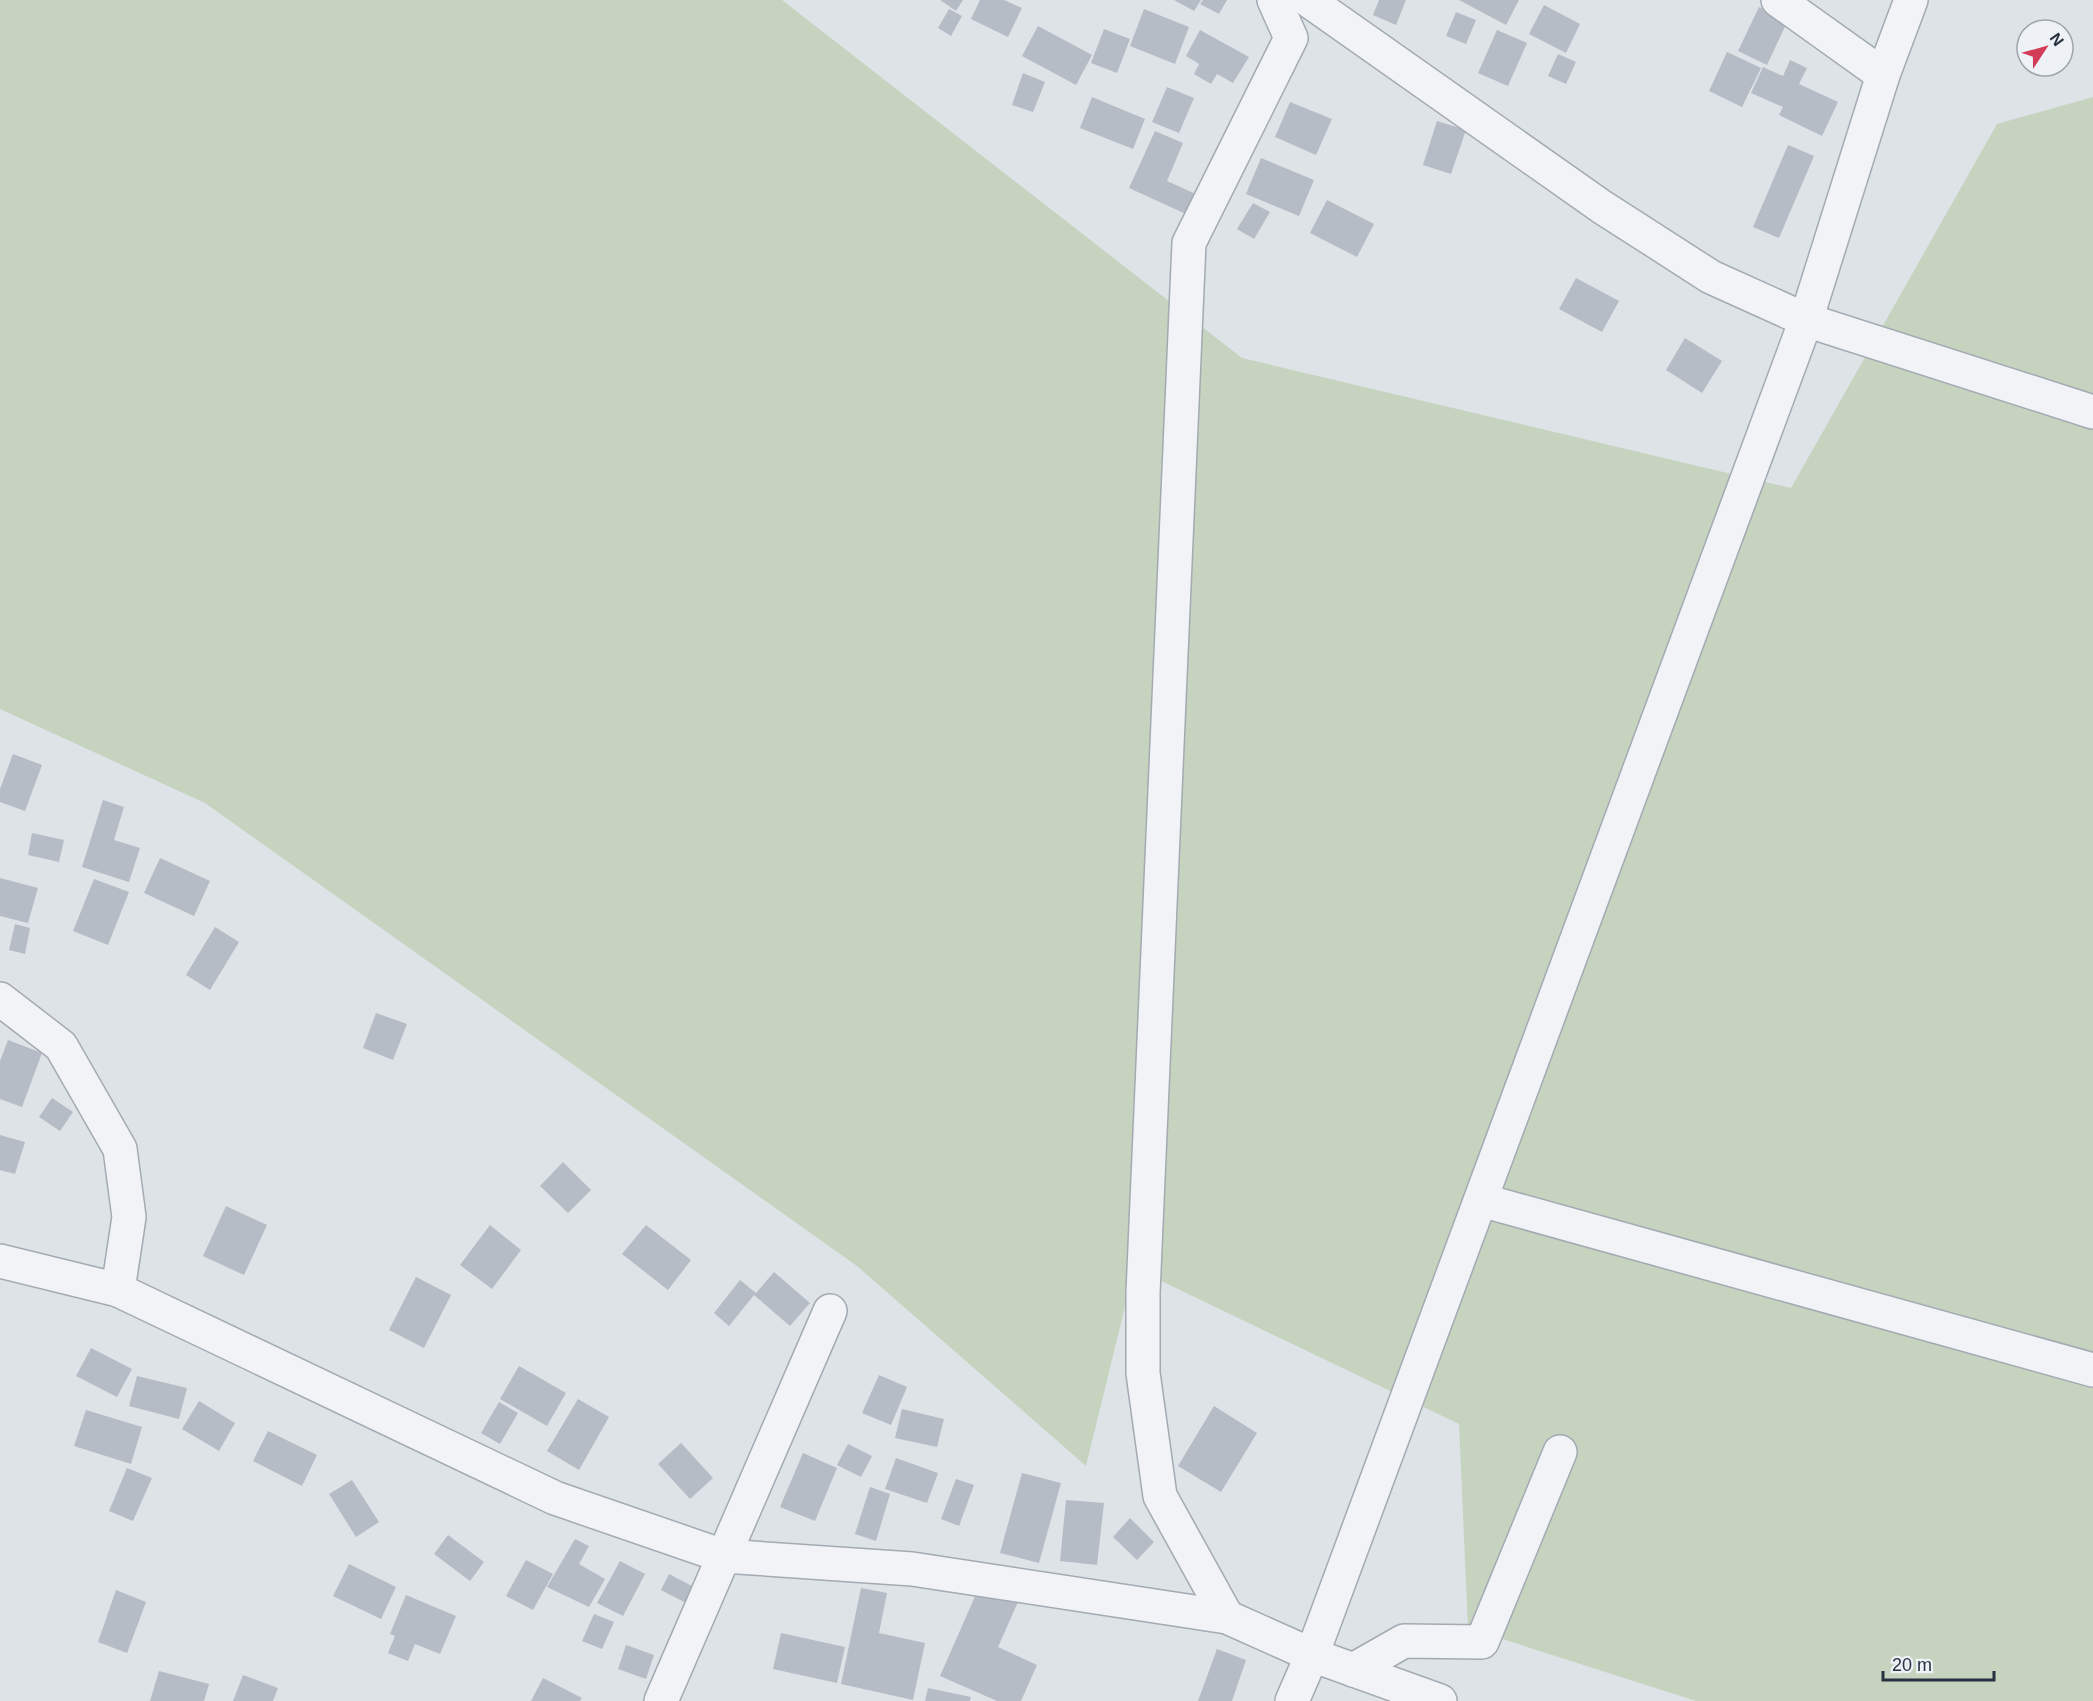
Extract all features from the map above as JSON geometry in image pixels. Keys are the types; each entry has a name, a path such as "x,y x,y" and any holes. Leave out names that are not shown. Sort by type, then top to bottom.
{"street":[{"path":"1227,1617 1160,1496 1143,1373 1143,1293 1189,243 1291,38 1274,0"},
{"path":"1308,0 1602,207 1711,277 1806,320 2093,412"},
{"path":"1778,0 1883,75"},
{"path":"1292,1701 1312,1655 1806,320 1883,75 1911,0"},
{"path":"0,999 61,1046 120,1149 129,1217 118,1290"},
{"path":"1481,1200 2093,1370"},
{"path":"0,1261 118,1290 555,1498 723,1556 912,1569 1227,1617 1312,1655 1440,1701"},
{"path":"661,1701 830,1311"},
{"path":"1353,1670 1404,1641 1482,1642 1560,1452"}],"green space":[{"path":"0,0 782,0 1242,358 1791,488 1997,124 2093,97 2093,1701 1696,1701 1468,1628 1459,1424 1155,1278 1133,1274 1086,1466 857,1266 205,803 0,709"}],"building":[{"path":"940,0 963,0 956,11"},
{"path":"980,0 1004,0 1022,8 1008,37 971,19"},
{"path":"1174,0 1201,0 1194,11"},
{"path":"1203,0 1227,0 1219,14 1200,4"},
{"path":"1379,0 1406,0 1396,25 1373,15"},
{"path":"1459,0 1519,0 1506,25"},
{"path":"1544,5 1580,24 1566,53 1529,34"},
{"path":"1759,7 1788,20 1767,65 1738,51"},
{"path":"949,9 962,16 951,36 938,28"},
{"path":"1144,9 1189,27 1175,64 1130,46"},
{"path":"1456,12 1476,20 1466,44 1446,36"},
{"path":"1038,26 1092,55 1076,85 1022,56"},
{"path":"1104,29 1130,39 1117,73 1091,63"},
{"path":"1200,30 1249,57 1233,83 1217,74 1211,84 1194,74 1199,64 1186,56"},
{"path":"1497,30 1527,43 1508,86 1478,73"},
{"path":"1727,52 1761,68 1742,107 1709,91"},
{"path":"1558,54 1576,62 1566,84 1548,76"},
{"path":"1790,60 1807,68 1799,84 1838,102 1822,136 1779,115 1783,107 1751,93 1763,67 1783,76"},
{"path":"1023,73 1045,82 1033,112 1012,105"},
{"path":"1167,87 1194,98 1179,133 1152,122"},
{"path":"1092,97 1145,119 1133,149 1080,128"},
{"path":"1290,102 1332,119 1316,155 1275,137"},
{"path":"1437,121 1466,130 1451,174 1423,165"},
{"path":"1155,131 1183,143 1167,181 1198,195 1188,215 1129,188"},
{"path":"1788,145 1814,156 1779,238 1753,227"},
{"path":"1261,158 1314,180 1299,216 1246,194"},
{"path":"1327,200 1374,224 1357,257 1310,233"},
{"path":"1253,203 1270,212 1254,239 1237,229"},
{"path":"1576,278 1619,301 1602,332 1559,309"},
{"path":"1685,338 1722,361 1702,393 1666,370"},
{"path":"13,754 42,765 25,811 0,802 0,789"},
{"path":"103,800 124,807 114,840 140,848 129,882 82,867"},
{"path":"32,833 64,840 59,862 28,855"},
{"path":"160,858 210,881 194,916 144,893"},
{"path":"0,878 38,888 28,923 0,916"},
{"path":"94,879 129,892 108,945 73,931"},
{"path":"15,924 30,928 25,954 9,950"},
{"path":"215,927 239,942 210,990 186,975"},
{"path":"376,1013 407,1024 393,1060 363,1048"},
{"path":"8,1040 42,1053 22,1107 0,1099 0,1061"},
{"path":"52,1098 73,1112 60,1131 39,1117"},
{"path":"0,1135 25,1142 15,1174 0,1170"},
{"path":"563,1162 591,1190 568,1213 540,1186"},
{"path":"226,1206 267,1225 244,1275 203,1256"},
{"path":"490,1225 521,1250 492,1289 460,1265"},
{"path":"646,1225 691,1260 668,1290 622,1254"},
{"path":"774,1272 810,1303 790,1326 754,1295 729,1326 714,1313 740,1280 756,1293"},
{"path":"416,1277 451,1295 424,1348 389,1330"},
{"path":"91,1348 132,1369 117,1397 76,1376"},
{"path":"519,1366 566,1393 547,1426 500,1399"},
{"path":"879,1375 907,1387 891,1425 862,1413"},
{"path":"137,1376 187,1388 179,1419 129,1406"},
{"path":"578,1399 609,1417 579,1470 547,1451"},
{"path":"199,1401 235,1423 219,1451 182,1429"},
{"path":"499,1402 518,1413 500,1444 481,1433"},
{"path":"1214,1406 1257,1433 1221,1492 1178,1466"},
{"path":"902,1409 944,1419 937,1447 895,1438"},
{"path":"86,1410 142,1427 131,1464 74,1446"},
{"path":"268,1431 317,1455 302,1486 253,1461"},
{"path":"681,1443 713,1478 690,1499 658,1464"},
{"path":"848,1444 872,1456 861,1477 837,1465"},
{"path":"803,1453 837,1468 815,1521 780,1507"},
{"path":"896,1458 938,1473 927,1503 885,1489"},
{"path":"127,1468 152,1478 133,1521 109,1511"},
{"path":"1022,1473 1061,1483 1039,1563 1000,1553"},
{"path":"956,1479 974,1485 959,1526 941,1519"},
{"path":"352,1480 379,1522 356,1537 329,1494"},
{"path":"870,1487 890,1494 876,1541 855,1534"},
{"path":"1066,1500 1104,1503 1097,1565 1060,1561"},
{"path":"1130,1518 1154,1542 1137,1560 1113,1537"},
{"path":"448,1535 484,1562 470,1581 434,1554"},
{"path":"575,1539 589,1546 579,1564 605,1579 589,1607 547,1587"},
{"path":"526,1560 553,1574 533,1610 506,1596"},
{"path":"620,1561 645,1574 623,1616 597,1603"},
{"path":"349,1564 396,1587 381,1619 333,1596"},
{"path":"669,1574 694,1587 686,1603 661,1590"},
{"path":"980,1585 1018,1602 998,1647 1037,1665 1021,1701 997,1701 940,1676"},
{"path":"861,1588 887,1593 879,1633 925,1643 913,1700 841,1684"},
{"path":"116,1590 146,1602 127,1653 98,1642"},
{"path":"406,1595 456,1616 440,1654 415,1644 408,1661 388,1653 395,1636 390,1634"},
{"path":"594,1614 614,1622 602,1649 582,1641"},
{"path":"781,1633 845,1647 837,1683 773,1669"},
{"path":"626,1645 654,1655 646,1679 618,1669"},
{"path":"1217,1649 1246,1660 1232,1701 1198,1701"},
{"path":"159,1671 209,1684 204,1701 150,1701"},
{"path":"243,1675 278,1688 273,1701 233,1701"},
{"path":"543,1678 582,1698 580,1701 531,1701"},
{"path":"928,1688 971,1697 970,1701 925,1701"}]}
